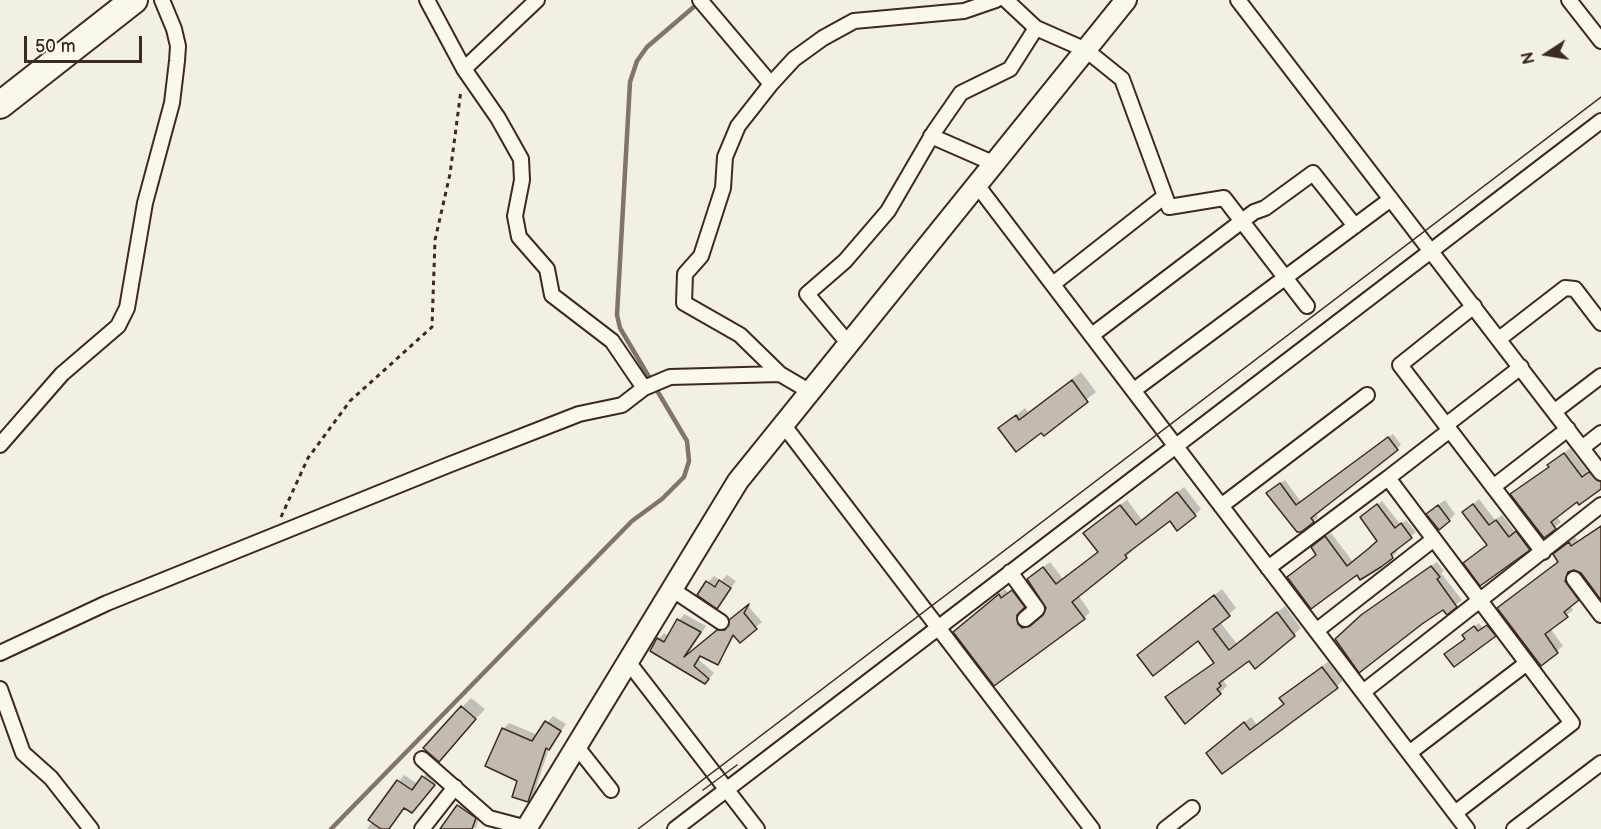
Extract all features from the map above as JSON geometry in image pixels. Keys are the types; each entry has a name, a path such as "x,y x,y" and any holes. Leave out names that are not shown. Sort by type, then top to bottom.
{"highway":[{"path":"0,105 134,0"}],"street":[{"path":"0,445 62,374 118,326 127,308 145,202 172,103 177,61 178,45 162,0"},
{"path":"427,0 464,69 498,118 522,159 522,180 515,216 519,237 547,269 552,295 612,341 649,386"},
{"path":"464,69 537,0"},
{"path":"700,0 771,84"},
{"path":"809,391 780,374 740,335 684,303 685,274 701,256 723,188 725,157 738,126 771,84 794,60 823,38 854,21 964,11 996,0"},
{"path":"1006,0 1036,28 1086,50 1122,79 1169,207 1224,198 1307,306"},
{"path":"422,759 489,818 527,829 738,481 782,423 995,164 1126,0"},
{"path":"1238,0 1601,473"},
{"path":"1569,0 1601,41"},
{"path":"848,343 807,294 845,261 888,211 931,136 961,93 1010,69 1036,28"},
{"path":"675,829 1010,572 1433,253 1601,122"},
{"path":"931,136 995,164"},
{"path":"1092,335 1242,221 1265,208 1313,173 1355,226"},
{"path":"977,186 1467,829"},
{"path":"1053,284 1165,196"},
{"path":"1134,390 1391,199"},
{"path":"1499,339 1565,288 1575,289 1601,323"},
{"path":"1474,306 1400,365 1543,552"},
{"path":"1268,568 1388,478 1521,367"},
{"path":"0,653 107,603 579,414 621,405 649,386 670,377 780,374"},
{"path":"1555,411 1601,376"},
{"path":"1221,506 1367,395"},
{"path":"782,423 1092,829"},
{"path":"1493,487 1568,429"},
{"path":"1582,448 1601,433"},
{"path":"1388,478 1572,723 1455,813"},
{"path":"1363,692 1601,506"},
{"path":"1316,631 1434,539"},
{"path":"1010,572 1037,609 1025,619"},
{"path":"1574,579 1601,615"},
{"path":"673,590 721,622"},
{"path":"629,663 757,829"},
{"path":"1409,753 1527,663"},
{"path":"0,689 23,753 51,778 92,829"},
{"path":"578,747 611,790"},
{"path":"1514,829 1601,763"},
{"path":"422,829 454,787"},
{"path":"1165,829 1192,808"}],"path":[{"path":"272,537 308,458 350,402 432,327 435,240 450,174 464,69"}],"building":[{"path":"1072,380 1088,402 1044,436 1041,433 1016,452 998,428 1016,415 1019,420"},
{"path":"1388,437 1398,450 1311,518 1314,522 1301,532 1297,532 1266,493 1280,483 1296,505"},
{"path":"1564,453 1582,477 1589,472 1601,482 1601,489 1579,505 1577,502 1551,522 1556,529 1544,538 1510,494 1549,467 1547,465"},
{"path":"1177,492 1196,516 1177,531 1170,521 1125,555 1127,558 1072,602 1085,619 994,686 953,632 999,594 1001,598 1012,590 1025,607 1017,615 1018,624 1022,628 1030,626 1043,615 1046,608 1027,579 1043,567 1056,584 1098,552 1083,533 1120,505 1136,525"},
{"path":"1377,504 1395,528 1401,523 1412,538 1391,554 1393,558 1381,567 1360,580 1357,575 1311,609 1287,577 1316,555 1311,547 1325,536 1347,566 1368,549 1377,541 1360,517"},
{"path":"1473,504 1489,525 1496,520 1509,537 1516,531 1530,550 1480,586 1463,563 1487,545 1462,512"},
{"path":"1438,505 1450,521 1439,530 1426,514"},
{"path":"1601,526 1601,600 1581,573 1574,570 1568,572 1565,581 1579,600 1564,612 1568,617 1545,634 1558,653 1541,666 1497,608 1558,562 1553,554 1569,542 1571,546"},
{"path":"1431,566 1440,577 1437,579 1457,607 1447,615 1443,610 1422,624 1359,673 1335,639 1361,615"},
{"path":"719,580 731,588 717,609 697,595 706,581 715,587"},
{"path":"1214,595 1230,616 1213,629 1229,650 1277,612 1295,636 1255,669 1249,661 1219,683 1221,686 1217,689 1221,694 1185,724 1165,697 1214,663 1198,641 1153,676 1137,655"},
{"path":"749,604 744,613 757,629 740,643 733,635 718,665 700,656 694,666 709,679 705,684 650,651 657,638 664,642 677,619 701,632 684,657 717,630 725,630 729,620"},
{"path":"1487,625 1496,636 1454,667 1444,654 1465,639 1462,635 1474,626 1478,631"},
{"path":"1322,667 1338,688 1222,774 1206,753 1244,722 1250,730 1284,704 1279,698"},
{"path":"461,706 476,719 439,762 423,748"},
{"path":"545,721 561,731 549,750 546,748 528,802 512,797 517,781 485,766 502,728 532,741"},
{"path":"422,776 435,785 412,813 404,808 389,829 381,829 368,820 397,780 412,790"},
{"path":"457,805 476,818 472,829 440,829"}],"waterway":[{"path":"331,829 632,521 662,499 684,477 689,461 687,441 620,328 617,315 630,82 637,61 647,47 696,5"}],"tram line":[{"path":"638,829 1601,97"},
{"path":"703,790 737,765"}]}
